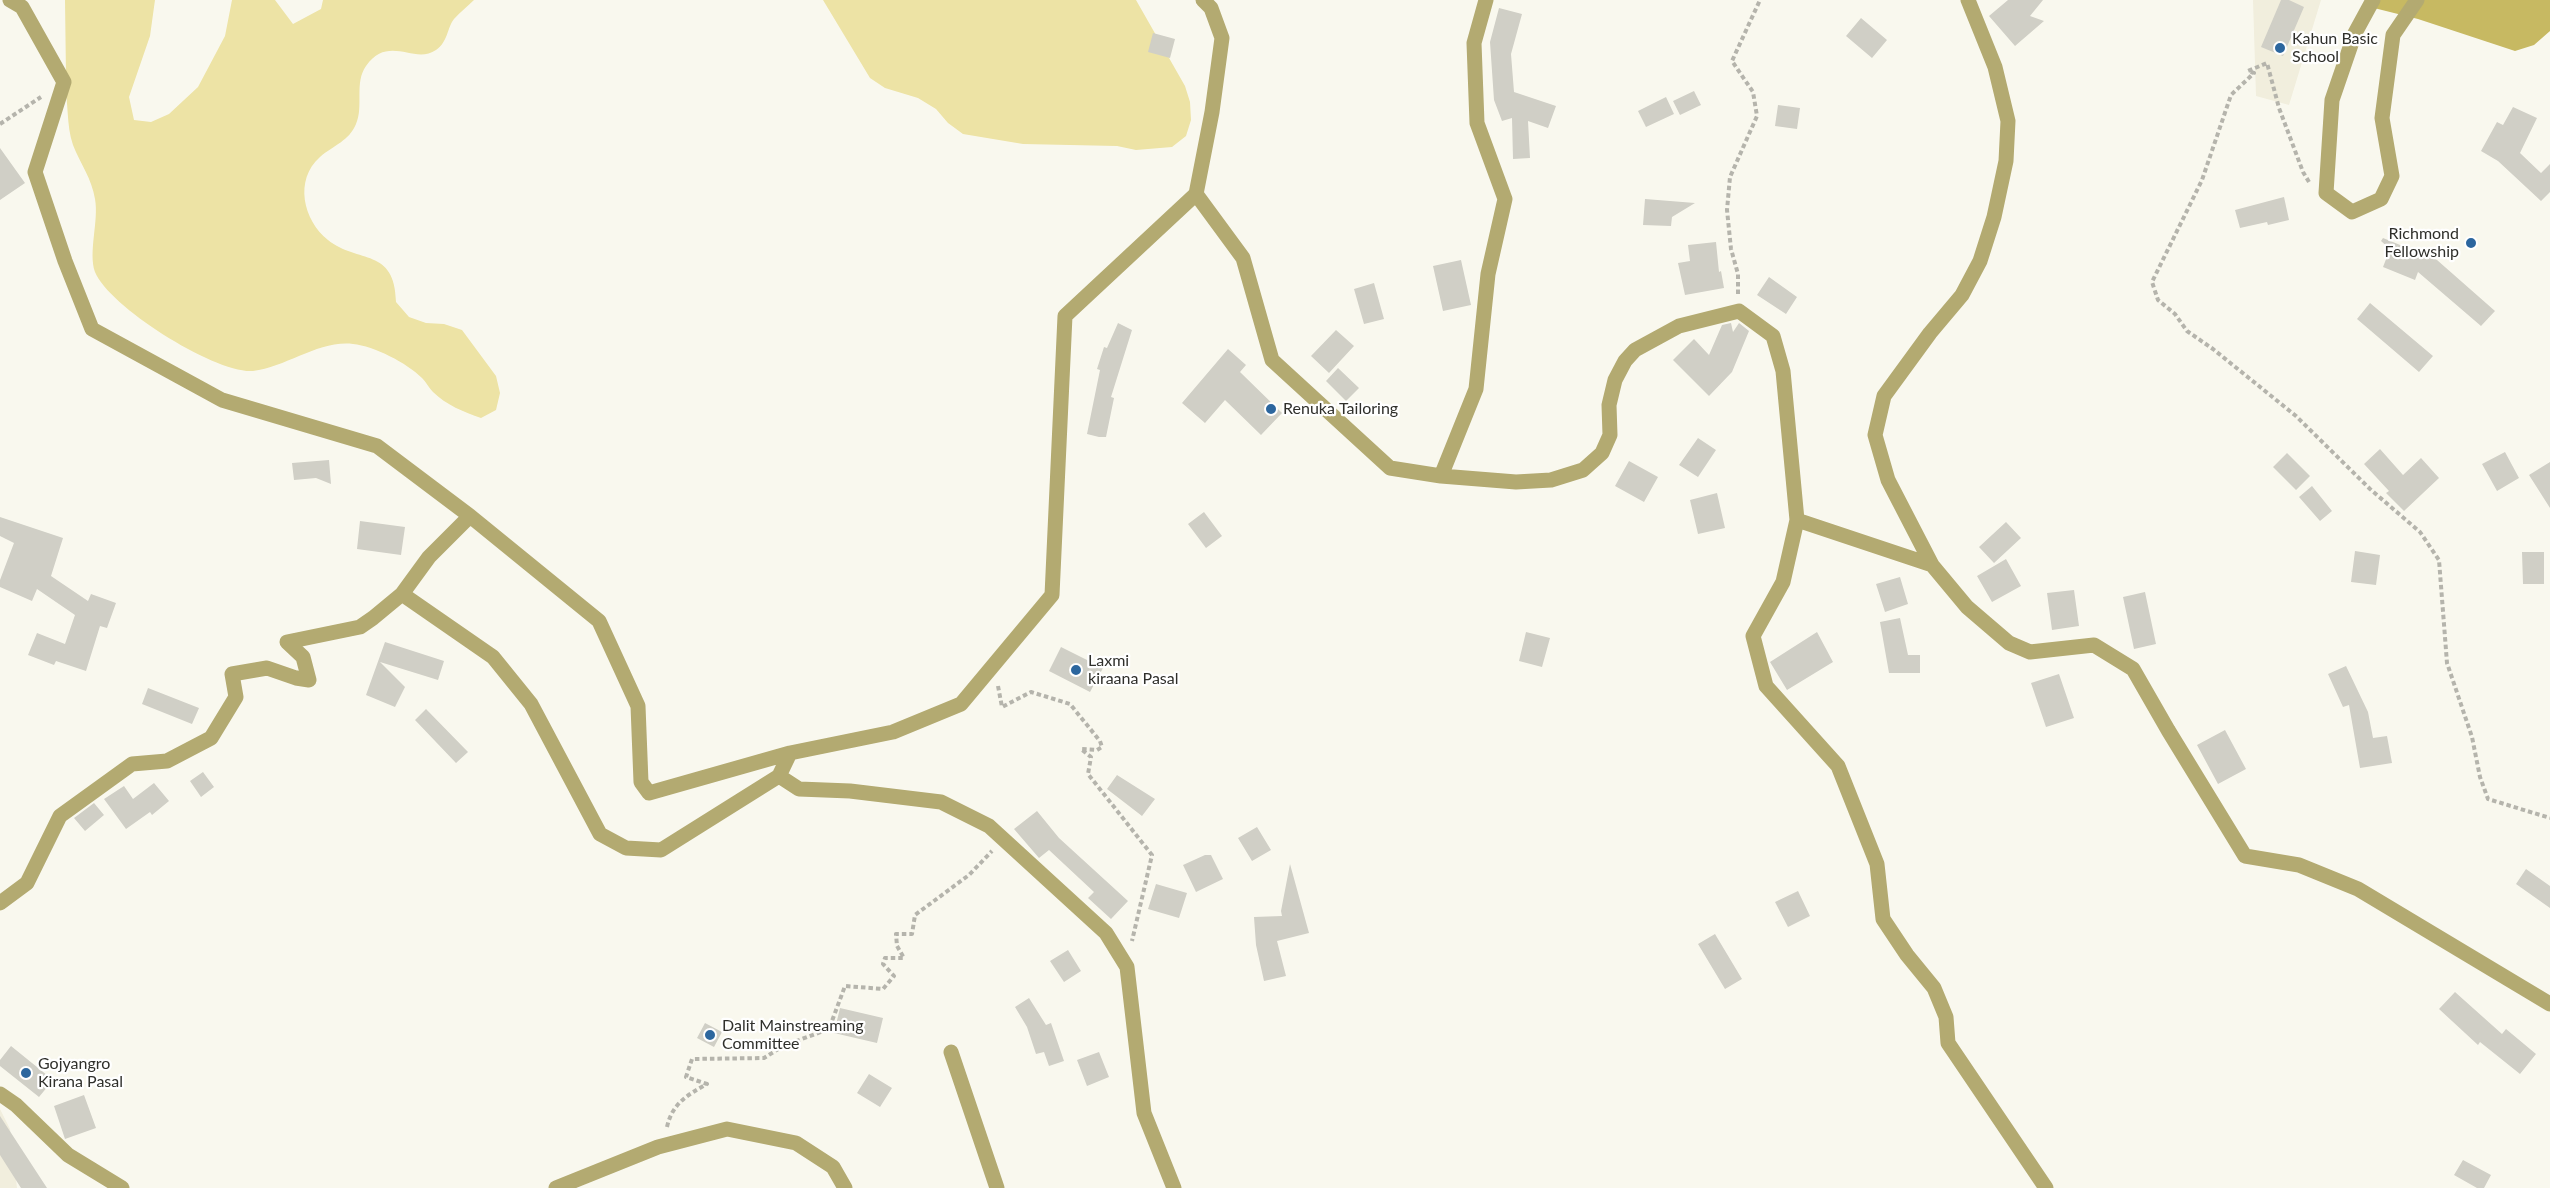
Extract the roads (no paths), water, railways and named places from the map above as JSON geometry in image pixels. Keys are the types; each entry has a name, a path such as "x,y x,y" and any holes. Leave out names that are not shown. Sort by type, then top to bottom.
{"street":[{"path":"10,0 22,7 64,82 35,172 64,261 92,329 222,400 376,446 470,516 599,621 638,706 641,782 649,793 790,753 893,732 961,704 1052,595 1065,316 1196,194 1212,112 1222,38 1211,8 1203,0"},
{"path":"1441,476 1476,389 1488,274 1505,199 1477,123 1474,43 1486,0"},
{"path":"1968,0 1995,67 2008,121 2006,161 1994,217 1980,261 1962,295 1930,333 1884,396 1875,435 1888,480 1932,565 1967,607 2009,643 2030,652 2094,645 2133,669 2245,856 2299,865 2358,889 2550,1004"},
{"path":"2373,0 2355,33 2332,100 2326,193 2352,212 2381,199 2392,176 2382,118 2393,35 2417,0"},
{"path":"1196,194 1243,258 1272,360 1389,468 1441,476 1516,482 1551,480 1583,470 1602,453 1610,435 1610,405 1615,380 1635,350 1679,326 1739,311 1773,336 1783,371 1797,520 1783,582 1754,636 1766,686 1838,766 1877,864 1883,919 1906,955 1934,988 1946,1017 1948,1043 2046,1188"},
{"path":"0,903 27,883 60,816 132,764 167,761 211,738 236,697 232,674 267,668 309,680 303,657 287,642 360,627 402,594 429,557 470,516"},
{"path":"1797,520 1932,565"},
{"path":"402,594 493,657 531,704 600,834 626,848 661,850 779,776 790,753"},
{"path":"779,776 799,789 850,791 940,802 989,826 1106,933 1127,967 1144,1113 1174,1188"},
{"path":"951,1052 997,1188"},
{"path":"0,1094 16,1105 68,1155 122,1188"},
{"path":"556,1188 658,1147 727,1129 796,1143 833,1167 845,1188"}],"place":[{"name":"Kahun Basic School","path":"2280,48"},
{"name":"Richmond Fellowship","path":"2471,243"},
{"name":"Renuka Tailoring","path":"1271,409"},
{"name":"Laxmi kiraana Pasal","path":"1076,670"},
{"name":"Dalit Mainstreaming Committee","path":"710,1035"},
{"name":"Gojyangro Kirana Pasal","path":"26,1073"}]}
